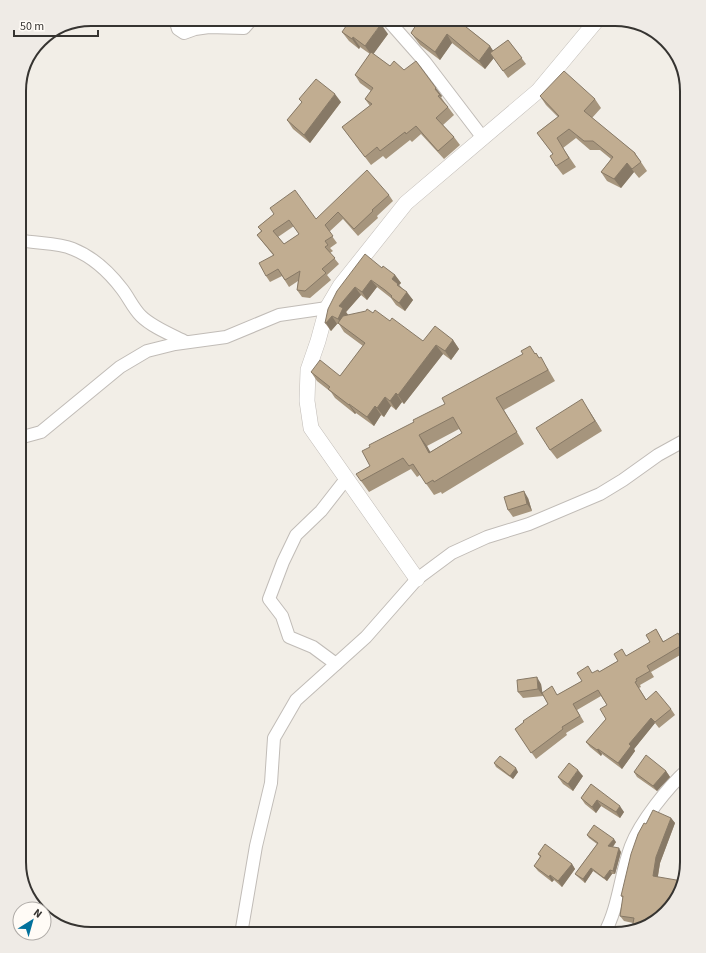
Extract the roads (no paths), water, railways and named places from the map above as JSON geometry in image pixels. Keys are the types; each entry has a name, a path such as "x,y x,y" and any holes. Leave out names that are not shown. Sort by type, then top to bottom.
{"street":[{"path":"177,26 178,29 184,33 195,29 209,27 244,28 246,26"},
{"path":"393,26 425,62 483,138"},
{"path":"417,579 311,428 307,401 308,370 327,308 340,286 406,203 538,91 592,26"},
{"path":"26,242 73,248 93,259 105,268 123,290 135,310 143,318 186,342"},
{"path":"26,436 41,432 120,367 147,351 186,342 226,337 279,315 327,308"},
{"path":"242,927 256,846 271,783 274,738 296,700 366,637 417,579 452,553 480,540 529,524 600,494 623,480 658,455 680,443"},
{"path":"336,664 312,647 289,637 282,616 269,599 283,562 296,535 321,511 346,479"},
{"path":"608,927 611,921 633,841 650,813 680,776"}]}
